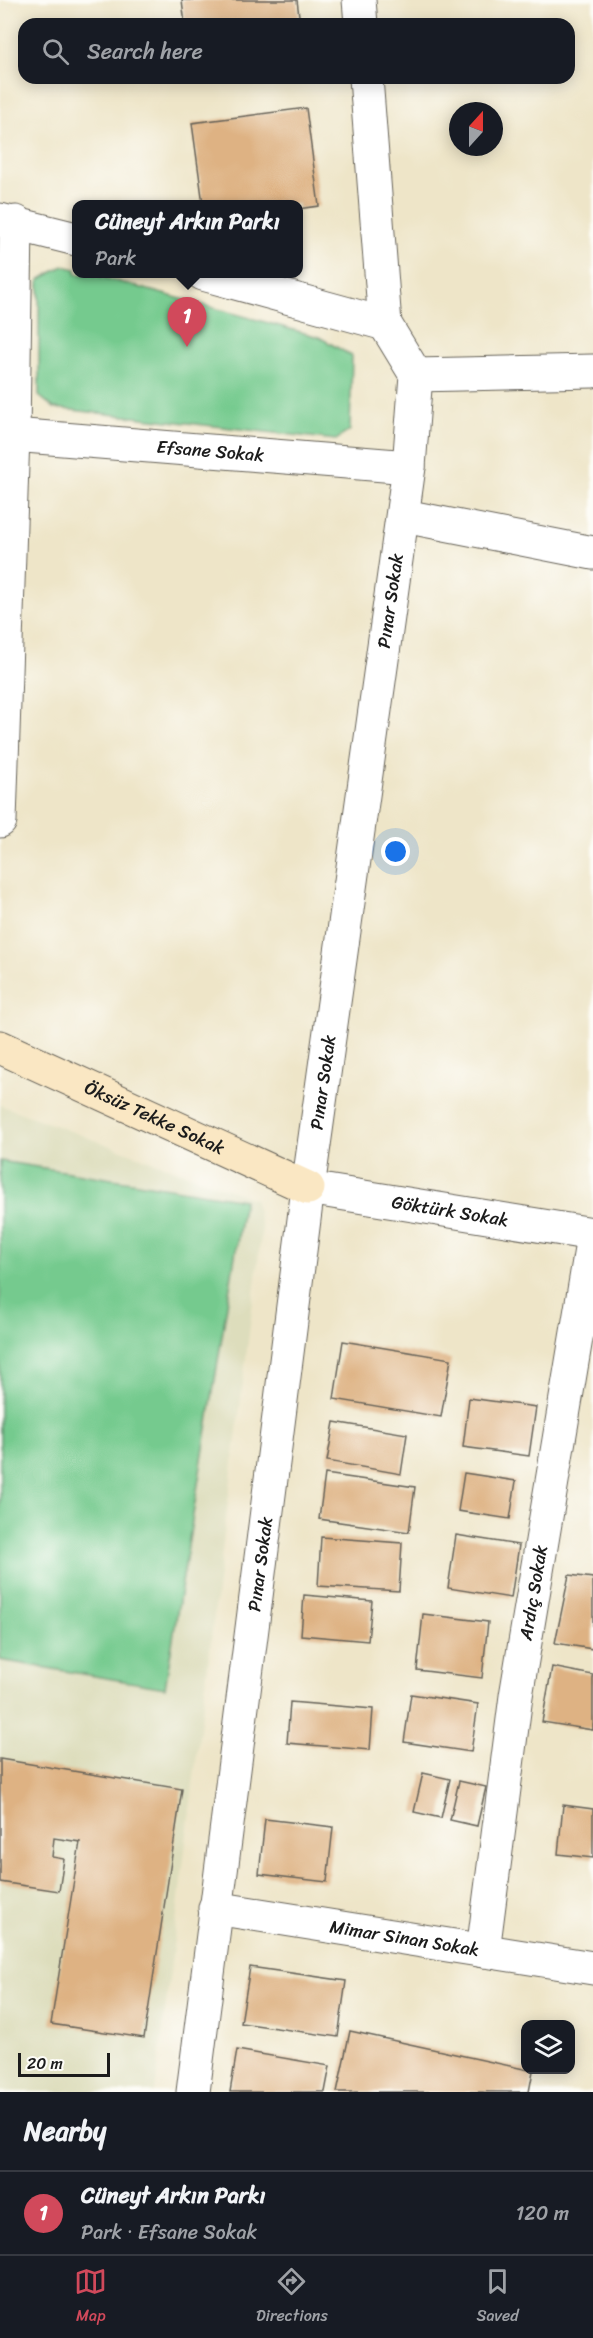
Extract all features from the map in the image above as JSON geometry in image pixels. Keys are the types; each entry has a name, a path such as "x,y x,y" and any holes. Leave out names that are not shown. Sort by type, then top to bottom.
{"main road":[{"name":"Öksüz Tekke Sokak","path":"0,1047 308,1188"}],"street":[{"path":"359,0 360,18"},
{"path":"366,84 385,324 416,375 593,371"},
{"path":"0,821 13,435 8,221 72,238"},
{"path":"221,278 385,324"},
{"name":"Pınar Sokak","path":"193,2092 308,1188 404,516 416,375"},
{"name":"Efsane Sokak","path":"13,435 409,467"},
{"path":"404,516 593,553"},
{"name":"Göktürk Sokak","path":"308,1188 593,1235"},
{"name":"Ardıç Sokak","path":"483,1951 516,1696 593,1235"},
{"name":"Mimar Sinan Sokak","path":"215,1908 593,1968"}],"shaded area":[{"path":"0,1105 254,1199 262,1228 155,2092 0,2092"}],"green space":[{"path":"63,266 72,268 72,278 105,278 319,337 352,356 350,430 336,440 54,408 39,396 39,280"},
{"path":"0,1161 244,1200 165,1688 0,1660"}],"building":[{"path":"182,0 297,0 299,18 184,18"},
{"path":"306,108 319,206 303,208 303,200 202,200 192,123"},
{"path":"343,1341 451,1359 441,1417 334,1399"},
{"path":"469,1398 536,1407 529,1456 463,1447"},
{"path":"334,1422 407,1434 401,1474 327,1461"},
{"path":"464,1473 516,1481 510,1519 458,1511"},
{"path":"325,1474 415,1487 409,1532 319,1519"},
{"path":"456,1535 519,1545 511,1598 448,1588"},
{"path":"321,1537 402,1543 399,1591 318,1586"},
{"path":"569,1575 593,1578 593,1649 555,1643"},
{"path":"304,1595 372,1601 368,1641 301,1635"},
{"path":"423,1614 488,1622 482,1678 417,1670"},
{"path":"552,1667 593,1675 593,1730 542,1722"},
{"path":"411,1694 478,1704 471,1752 404,1742"},
{"path":"290,1702 373,1709 370,1750 287,1743"},
{"path":"0,1759 182,1789 144,2038 51,2024 80,1842 54,1838 52,1857 64,1859 59,1891 0,1882"},
{"path":"423,1773 450,1779 441,1818 414,1812"},
{"path":"459,1781 486,1787 477,1826 450,1820"},
{"path":"563,1805 593,1809 593,1858 558,1854"},
{"path":"265,1819 333,1827 327,1882 259,1874"},
{"path":"250,1967 346,1981 338,2037 241,2023"},
{"path":"350,2031 521,2068 521,2074 532,2074 529,2092 337,2092"},
{"path":"237,2050 330,2066 325,2092 230,2092"}],"place":[{"name":"Cüneyt Arkın Parkı","path":"187,347"}]}
